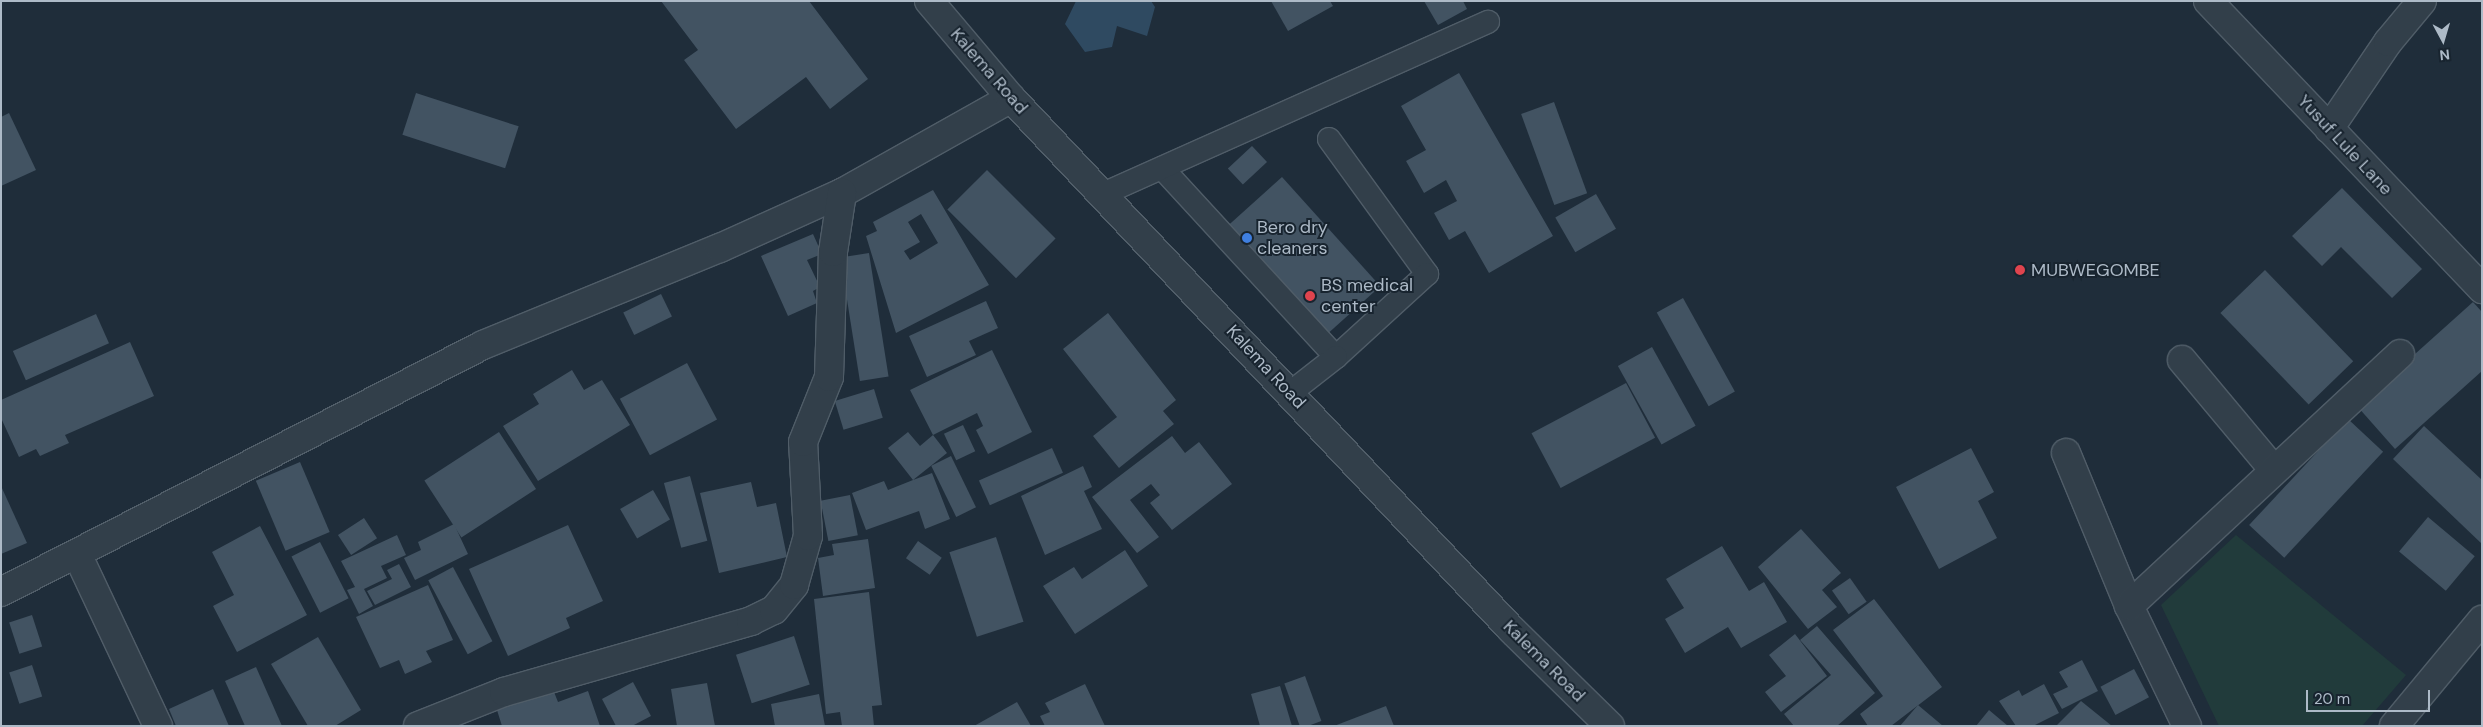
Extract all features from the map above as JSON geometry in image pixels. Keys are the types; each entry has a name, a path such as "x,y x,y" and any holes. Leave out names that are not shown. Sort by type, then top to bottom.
{"street":[{"name":"Kalema Road","path":"929,1 1011,98 1512,630 1604,724"},
{"name":"Yusuf Lule Lane","path":"2208,1 2482,289"},
{"path":"2330,129 2388,42 2422,1"},
{"path":"1,592 483,345 720,248 842,193 1011,98"},
{"path":"418,726 504,692 751,621 774,610 794,584 808,536 803,442 829,377 833,252 842,193"},
{"path":"2129,606 2400,354"},
{"path":"2182,360 2274,470"},
{"path":"2066,453 2129,606 2188,726"},
{"path":"78,554 158,726"},
{"path":"2394,726 2482,620"}],"lane":[{"path":"1103,194 1488,22"},
{"path":"1290,393 1336,357 1427,274 1329,139"},
{"path":"1162,168 1336,357"}],"green space":[{"path":"2236,535 2406,675 2362,726 2219,726 2161,605"}],"water":[{"path":"1076,1 1151,1 1155,7 1147,36 1117,26 1112,47 1085,52 1065,24"}],"building":[{"path":"661,1 809,1 868,79 830,109 806,77 736,129 684,60 698,50"},
{"path":"1271,1 1330,1 1333,6 1288,31"},
{"path":"1424,1 1463,1 1467,9 1438,25"},
{"path":"1459,73 1553,236 1489,273 1465,231 1449,240 1434,213 1457,201 1446,180 1424,193 1406,161 1426,150 1401,106"},
{"path":"416,93 519,126 505,168 402,135"},
{"path":"1554,102 1587,193 1554,205 1521,114"},
{"path":"9,113 36,170 1,186 1,117"},
{"path":"1252,146 1267,162 1243,185 1228,169"},
{"path":"987,170 1056,239 1016,278 947,210"},
{"path":"1282,177 1380,286 1328,334 1229,225"},
{"path":"2342,188 2422,269 2392,298 2341,247 2322,266 2292,236"},
{"path":"933,190 989,285 896,333 866,236 877,231 873,222","holes":["921,214 938,243 910,260 904,251 920,242 908,222"]},
{"path":"1596,194 1616,229 1575,252 1555,218"},
{"path":"813,234 822,254 807,260 820,287 813,291 817,303 788,316 761,256"},
{"path":"869,253 889,376 860,381 840,258"},
{"path":"2265,270 2353,361 2309,404 2220,313"},
{"path":"661,294 672,316 634,335 623,312"},
{"path":"1683,298 1735,392 1709,406 1657,313"},
{"path":"986,301 998,328 969,341 976,355 927,377 909,336"},
{"path":"2473,302 2482,312 2482,371 2395,449 2357,406"},
{"path":"1108,313 1176,400 1163,411 1174,424 1119,468 1093,436 1117,417 1063,349"},
{"path":"96,314 109,343 26,380 13,351"},
{"path":"130,342 154,396 65,435 69,443 40,456 36,449 19,457 1,418 1,400"},
{"path":"1652,347 1696,426 1662,445 1618,366"},
{"path":"992,350 1032,432 988,454 976,430 983,426 977,413 933,435 910,390"},
{"path":"687,363 717,420 650,455 620,399"},
{"path":"572,370 584,390 602,380 630,425 538,481 503,426 539,404 533,394"},
{"path":"1626,383 1655,438 1561,488 1532,433"},
{"path":"874,389 883,418 844,430 835,401"},
{"path":"2348,419 2383,452 2284,558 2249,525"},
{"path":"963,425 975,451 956,460 944,434"},
{"path":"2424,426 2482,480 2482,544 2393,459"},
{"path":"499,432 536,489 461,538 424,480"},
{"path":"908,432 920,446 933,435 947,453 913,480 888,448"},
{"path":"1172,436 1185,453 1199,442 1232,484 1172,530 1150,503 1160,495 1151,484 1130,500 1159,537 1137,553 1092,497"},
{"path":"1052,448 1063,473 990,505 979,481"},
{"path":"1971,448 1994,492 1978,501 1997,538 1939,569 1896,487"},
{"path":"951,456 976,507 956,517 931,466"},
{"path":"300,462 330,532 286,551 256,481"},
{"path":"1083,466 1092,487 1084,491 1102,529 1045,555 1021,496"},
{"path":"932,473 950,519 925,529 919,511 866,530 852,493 884,481 888,490"},
{"path":"690,476 707,541 681,548 664,483"},
{"path":"751,482 757,507 776,503 787,557 719,573 700,493"},
{"path":"1,486 27,543 1,554"},
{"path":"653,490 670,519 637,538 620,509"},
{"path":"850,495 858,535 828,541 821,501"},
{"path":"2428,517 2475,556 2446,591 2399,551"},
{"path":"364,518 377,538 351,555 338,535"},
{"path":"454,524 468,554 415,580 404,558 421,550 418,542"},
{"path":"568,525 603,601 566,618 570,628 508,656 469,569"},
{"path":"260,526 307,615 237,652 213,606 234,595 212,552"},
{"path":"1801,529 1841,573 1822,590 1837,607 1808,629 1758,567"},
{"path":"397,535 406,555 381,566 387,578 364,589 373,606 359,614 347,590 355,587 341,561"},
{"path":"996,537 1024,622 977,637 949,552"},
{"path":"868,539 875,588 823,596 818,558 834,555 832,544"},
{"path":"918,541 942,558 930,575 906,558"},
{"path":"320,542 349,598 320,613 291,557"},
{"path":"1722,546 1749,591 1764,582 1787,622 1741,648 1728,627 1685,653 1665,619 1684,608 1666,579"},
{"path":"1125,550 1148,586 1075,634 1043,586 1074,567 1082,579"},
{"path":"399,564 411,587 375,605 367,591 392,579 387,570"},
{"path":"453,567 492,641 468,654 428,580"},
{"path":"1850,578 1867,602 1849,614 1832,591"},
{"path":"428,585 453,640 426,651 432,662 405,674 399,660 380,668 356,617"},
{"path":"869,592 882,705 872,706 874,726 842,726 840,712 826,714 814,599"},
{"path":"1874,599 1942,687 1891,726 1868,726 1860,714 1883,696 1833,630"},
{"path":"32,615 42,646 19,654 9,622"},
{"path":"1817,626 1875,693 1837,726 1794,726 1784,714 1831,675 1800,640"},
{"path":"1795,634 1827,676 1781,712 1765,692 1786,676 1769,655"},
{"path":"794,636 810,685 752,703 736,655"},
{"path":"318,637 361,710 335,726 308,726 271,664"},
{"path":"2082,660 2098,691 2062,709 2053,694 2068,687 2059,672"},
{"path":"32,665 42,696 19,704 9,672"},
{"path":"256,667 282,726 245,726 225,681"},
{"path":"2134,669 2149,697 2115,715 2100,687"},
{"path":"1305,676 1321,721 1308,726 1300,726 1284,684"},
{"path":"633,682 651,716 632,726 616,726 602,699"},
{"path":"707,683 715,726 677,726 671,689"},
{"path":"1085,684 1105,726 1045,726 1040,716 1050,712 1045,703"},
{"path":"2044,684 2059,713 2033,726 2016,726 1999,701 2019,690 2022,696"},
{"path":"1280,686 1292,726 1260,726 1251,694"},
{"path":"552,687 558,702 588,691 600,726 502,726 496,707"},
{"path":"213,689 229,726 176,726 169,709"},
{"path":"819,694 825,726 775,726 771,704"},
{"path":"2081,701 2112,726 2056,726"},
{"path":"1017,702 1031,726 974,726"},
{"path":"1918,705 1943,726 1900,726"},
{"path":"1386,706 1394,726 1334,726"},
{"path":"1989,710 2008,726 1976,726"}],"place":[{"name":"Bero dry cleaners","path":"1247,238"},
{"name":"MUBWEGOMBE","path":"2020,270"},
{"name":"BS medical center","path":"1310,296"}]}
